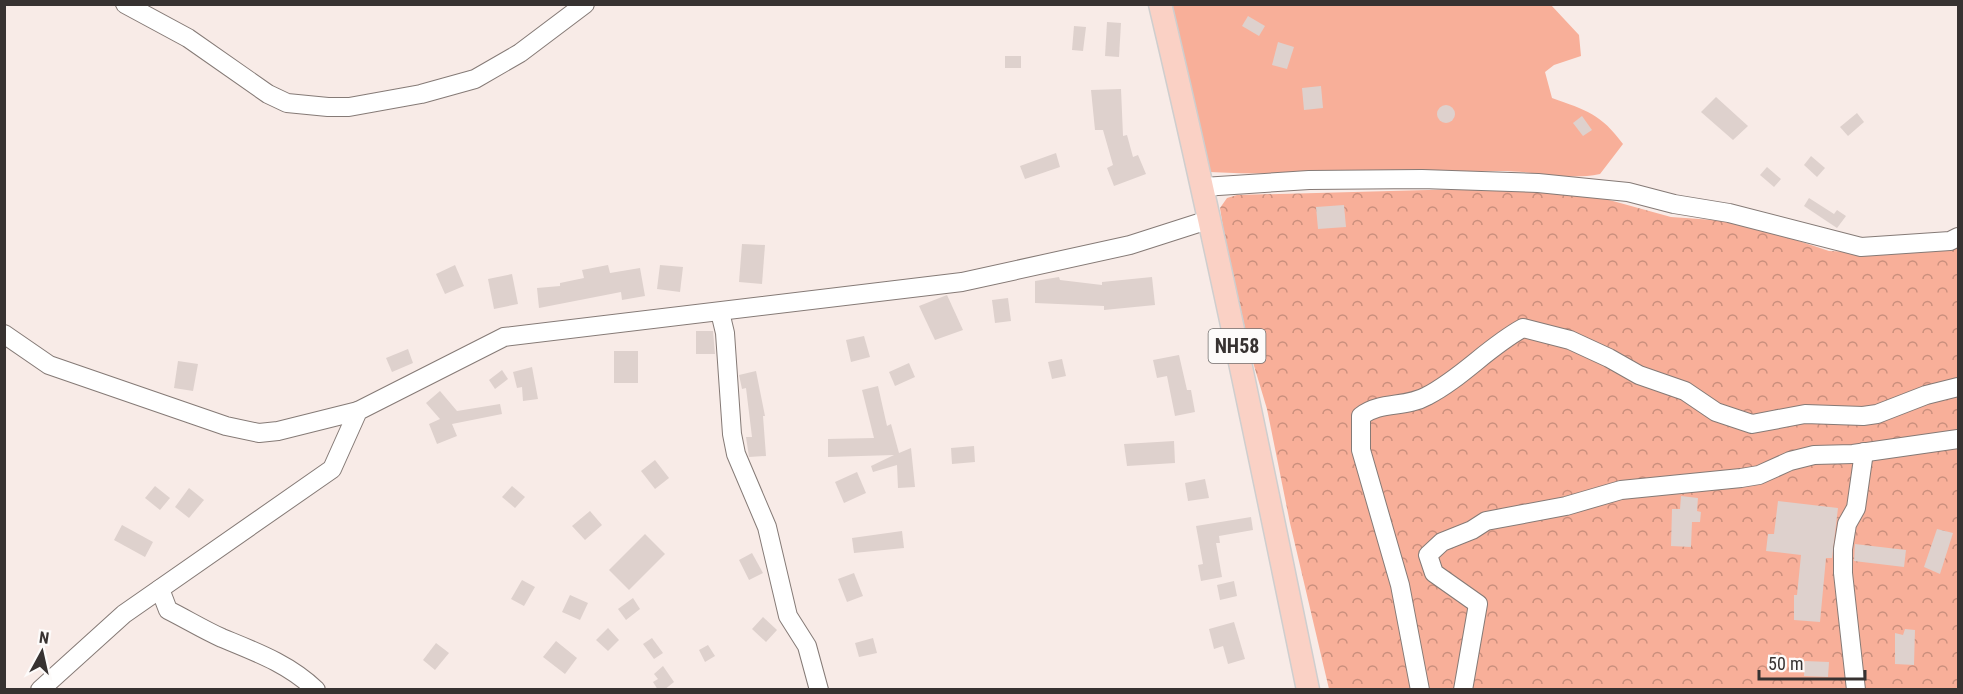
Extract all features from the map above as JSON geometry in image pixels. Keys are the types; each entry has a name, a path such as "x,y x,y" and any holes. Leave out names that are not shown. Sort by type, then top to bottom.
{"main road":[{"name":"NH58","path":"1161,4 1250,403 1308,690"}],"street":[{"path":"125,4 188,38 268,94 287,103 349,107 421,94 475,79 520,53 585,4"},
{"path":"1203,188 1309,180 1422,179 1538,183 1629,192 1674,204 1729,213 1861,247 1950,241 1959,237"},
{"path":"4,334 48,365 226,426 259,433 278,431 358,411 504,337 962,282 1130,245 1208,220"},
{"path":"720,312 725,333 732,434 736,454 767,527 788,616 807,646 819,690"},
{"path":"1420,690 1400,585 1362,450 1361,416 1370,408 1424,398 1445,386 1505,338 1523,328 1570,340 1639,375 1684,391 1716,412 1752,424 1805,414 1870,415 1926,395 1959,387"},
{"path":"40,690 124,614 332,469 358,411"},
{"path":"1463,690 1478,604 1434,573 1428,555 1442,542 1472,530 1486,520 1566,506 1621,490 1741,478 1759,474 1790,460 1814,455 1864,452 1959,439"},
{"path":"1856,690 1843,573 1843,549 1847,524 1856,508 1864,452"},
{"path":"160,589 168,610 220,637 270,657 304,678 316,690"}],"green space":[{"path":"1171,5 1551,5 1579,35 1581,56 1554,65 1545,72 1552,98 1600,119 1623,144 1600,174 1587,176 1514,171 1282,174 1209,172"},
{"path":"1465,189 1591,195 1671,217 1742,222 1829,251 1882,253 1958,245 1958,689 1329,689 1290,523 1267,409 1252,359 1225,240 1220,208 1227,198 1237,195"}],"building":[{"path":"1248,16 1265,26 1259,36 1242,26"},
{"path":"1107,22 1121,23 1119,57 1105,56"},
{"path":"1074,26 1086,27 1083,51 1072,50"},
{"path":"1278,42 1294,47 1287,69 1272,65"},
{"path":"1005,56 1021,56 1021,68 1005,68"},
{"path":"1321,86 1323,108 1304,110 1302,88"},
{"path":"1121,89 1123,136 1127,135 1133,157 1138,155 1146,174 1114,186 1107,168 1113,165 1103,130 1095,130 1091,90"},
{"path":"1716,97 1748,126 1733,140 1701,112"},
{"path":"1446,105 1452,108 1455,114 1452,120 1446,123 1440,120 1437,114 1440,108"},
{"path":"1857,113 1864,122 1848,136 1840,127"},
{"path":"1582,116 1592,130 1583,136 1573,123"},
{"path":"1056,153 1060,167 1025,179 1020,166"},
{"path":"1811,156 1825,168 1817,177 1804,165"},
{"path":"1767,167 1781,179 1774,187 1760,175"},
{"path":"1809,198 1834,214 1837,210 1846,216 1837,228 1804,206"},
{"path":"1344,205 1346,227 1318,229 1316,207"},
{"path":"742,244 765,245 762,284 739,282"},
{"path":"455,265 464,286 445,294 436,274"},
{"path":"608,265 610,273 640,268 645,296 622,300 621,292 539,308 537,288 560,286 560,283 584,278 582,270"},
{"path":"660,265 683,267 680,292 657,289"},
{"path":"512,274 518,304 494,309 488,279"},
{"path":"1059,277 1060,280 1102,285 1102,282 1152,277 1155,305 1104,310 1104,306 1035,303 1035,281"},
{"path":"947,295 963,330 935,340 919,306"},
{"path":"1008,298 1011,321 995,323 992,300"},
{"path":"696,331 713,331 715,354 696,354"},
{"path":"864,336 870,357 851,362 846,340"},
{"path":"408,349 413,363 392,372 386,358"},
{"path":"614,351 638,351 638,383 614,383"},
{"path":"1179,355 1187,390 1191,390 1195,412 1175,416 1167,376 1157,378 1153,360"},
{"path":"1062,359 1066,376 1052,379 1048,362"},
{"path":"178,361 198,364 193,391 174,388"},
{"path":"909,363 915,377 895,386 889,372"},
{"path":"532,367 538,399 523,401 522,387 517,388 513,372"},
{"path":"502,370 508,379 495,389 489,380"},
{"path":"756,371 765,416 763,416 766,456 749,457 746,437 752,437 746,388 742,389 739,375"},
{"path":"878,386 887,426 891,424 899,453 911,448 915,487 898,488 897,465 873,472 871,466 894,455 828,457 828,439 874,438 862,390"},
{"path":"440,391 457,411 500,404 502,414 452,424 457,436 437,444 429,424 440,419 426,403"},
{"path":"1174,441 1175,463 1127,466 1124,444"},
{"path":"974,446 975,462 952,464 951,448"},
{"path":"655,460 669,478 655,489 641,471"},
{"path":"857,472 866,493 844,503 835,482"},
{"path":"1205,479 1209,498 1188,501 1185,483"},
{"path":"155,486 170,498 160,510 145,498"},
{"path":"512,486 525,497 515,508 502,497"},
{"path":"189,488 204,500 189,518 175,507"},
{"path":"1681,496 1698,498 1697,511 1701,512 1700,522 1692,522 1691,547 1671,546 1672,509 1680,509"},
{"path":"1778,501 1838,508 1832,558 1826,558 1820,622 1794,620 1794,595 1797,595 1801,555 1766,551 1768,534 1774,534"},
{"path":"590,511 602,525 585,540 572,526"},
{"path":"1251,517 1253,530 1219,536 1220,543 1216,543 1222,577 1201,581 1198,565 1203,564 1196,526"},
{"path":"122,525 153,542 145,557 114,540"},
{"path":"1937,529 1953,533 1940,574 1924,567"},
{"path":"902,531 904,548 854,553 852,538"},
{"path":"645,534 665,554 629,590 609,570"},
{"path":"1855,544 1906,550 1904,567 1854,561"},
{"path":"752,553 763,573 749,580 739,560"},
{"path":"854,573 863,596 847,602 838,579"},
{"path":"522,580 535,587 524,606 511,599"},
{"path":"1234,581 1237,596 1220,600 1217,585"},
{"path":"570,595 588,603 580,620 562,612"},
{"path":"633,598 640,609 626,620 618,609"},
{"path":"763,617 777,630 766,642 752,629"},
{"path":"1234,622 1245,659 1228,664 1223,646 1214,649 1209,629"},
{"path":"608,628 619,640 608,651 596,640"},
{"path":"1905,629 1915,630 1914,665 1895,664 1895,633 1903,635"},
{"path":"652,638 663,653 654,659 643,644"},
{"path":"873,638 877,653 859,657 855,643"},
{"path":"556,641 577,658 565,674 543,657"},
{"path":"436,643 449,653 435,670 423,660"},
{"path":"708,645 715,656 705,662 699,650"},
{"path":"1805,661 1829,662 1828,677 1804,676"},
{"path":"663,666 674,682 664,690 658,690 653,682 658,679 654,674"}]}
